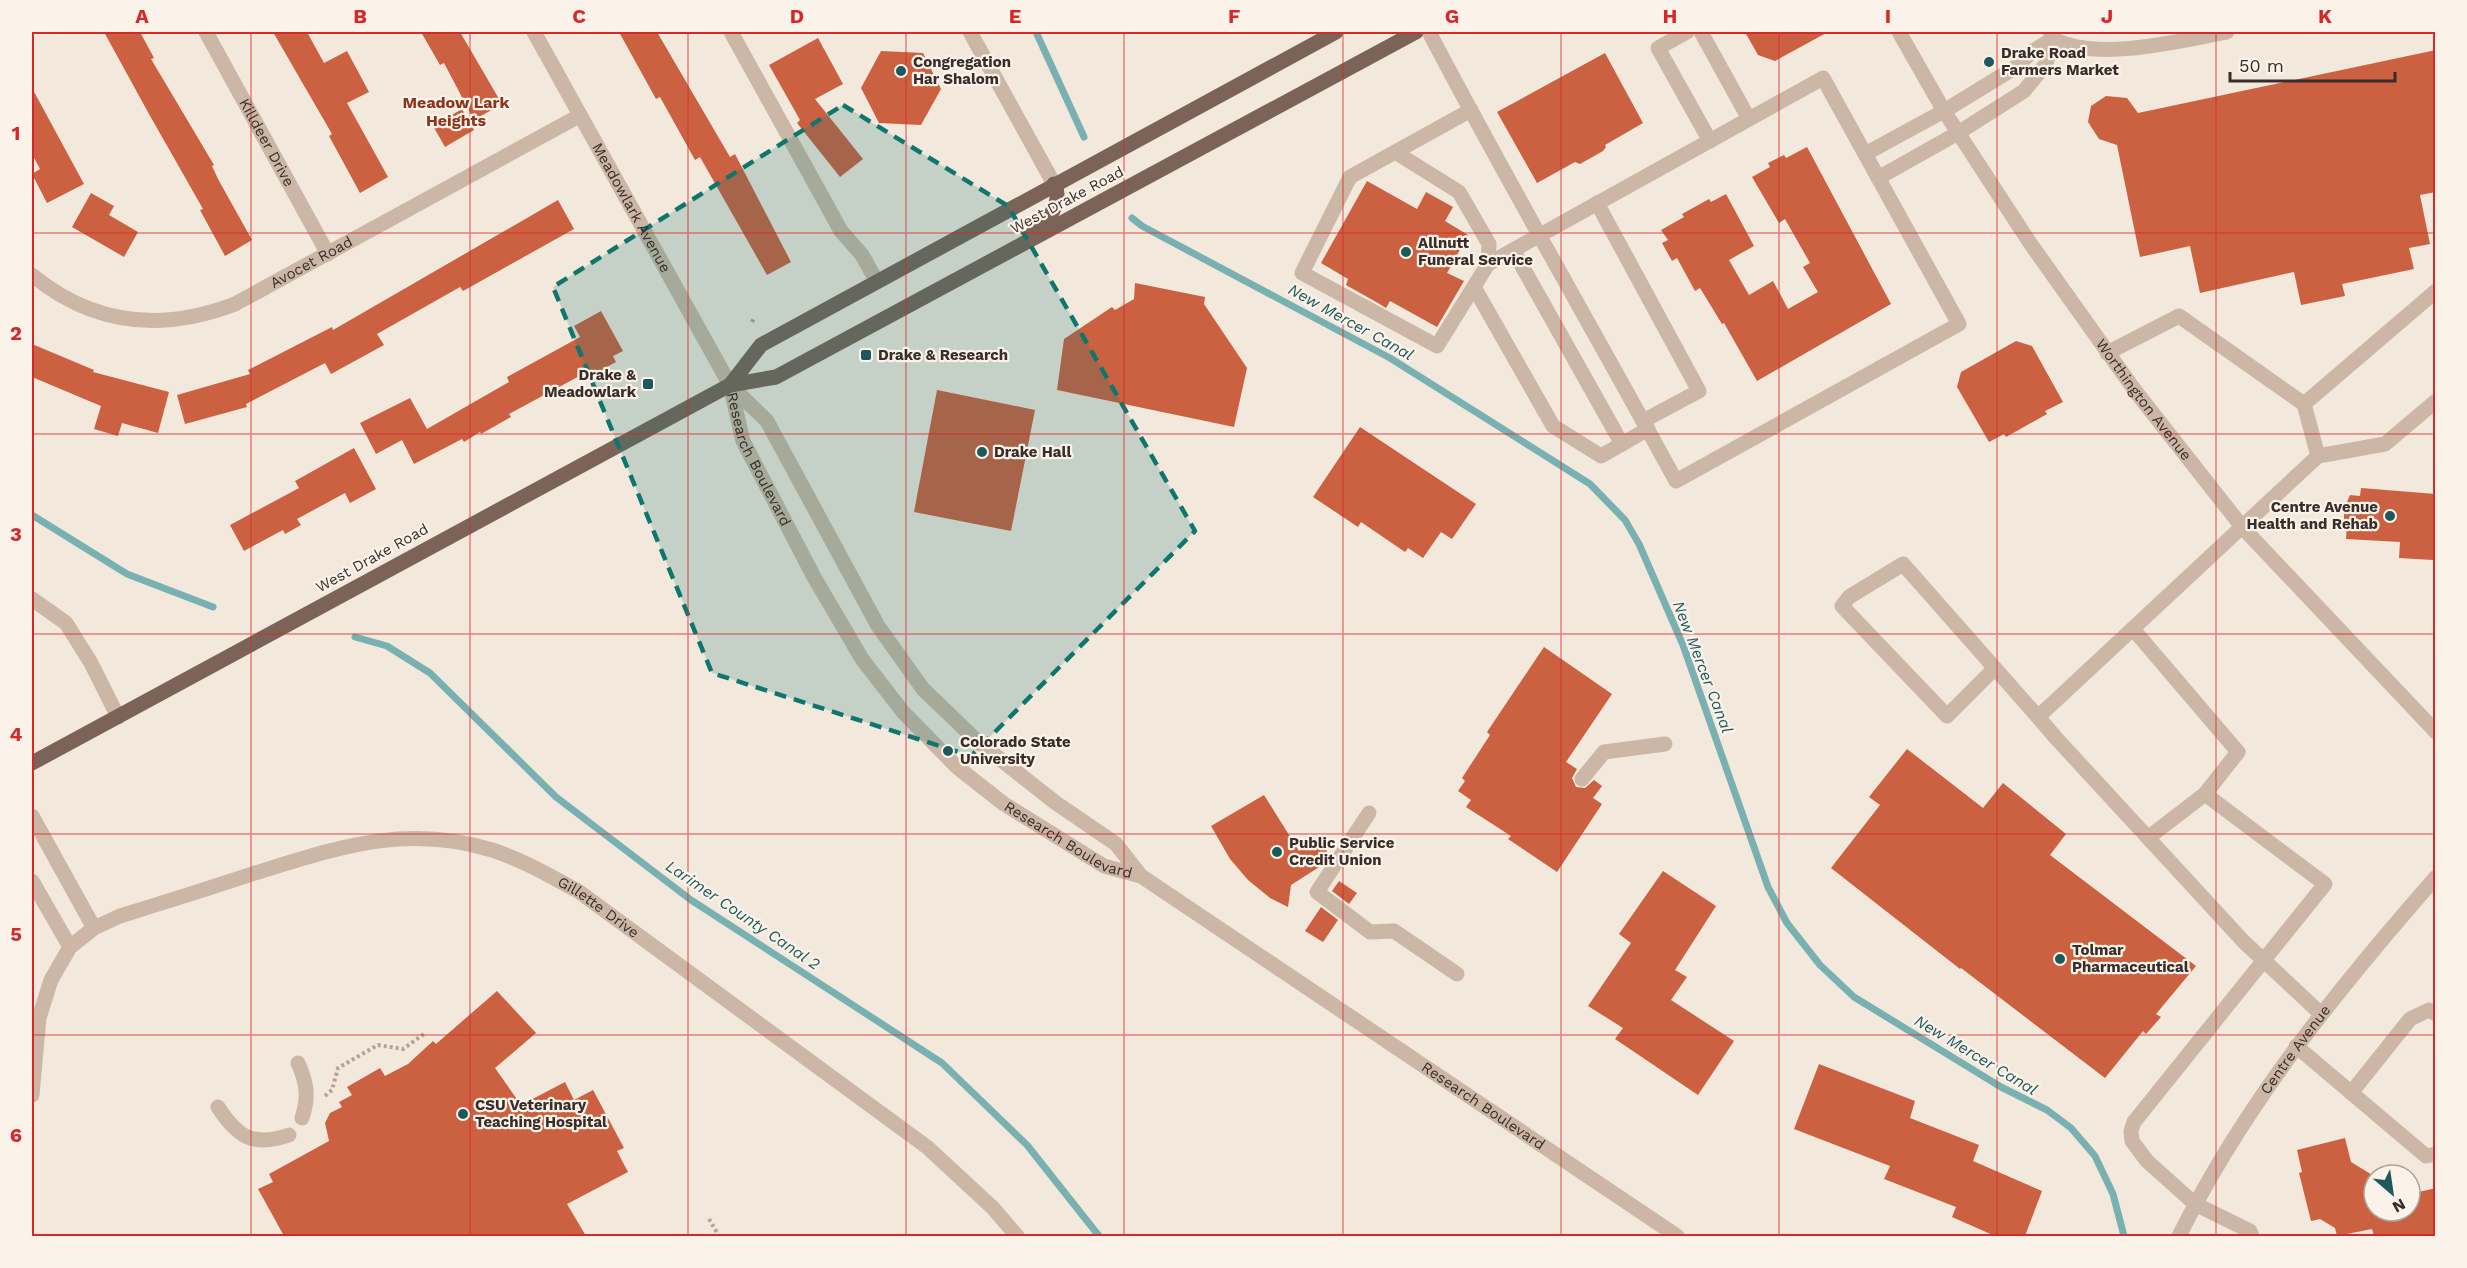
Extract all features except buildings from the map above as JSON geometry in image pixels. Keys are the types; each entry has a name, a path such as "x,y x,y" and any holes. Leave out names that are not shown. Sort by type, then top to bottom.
{"main road":[{"name":"West Drake Road","path":"730,385 761,345 876,280 1336,32"},
{"name":"West Drake Road","path":"32,763 730,385 776,377 1416,32"},
{"path":"1009,252 1039,229 1051,214 1057,202 1057,190 1054,184"}],"street":[{"name":"Killdeer Drive","path":"206,32 328,254"},
{"name":"Meadowlark Avenue","path":"534,32 730,385"},
{"path":"730,32 841,231 862,255 876,280"},
{"path":"970,32 1054,184"},
{"path":"1429,32 1471,110 1540,234 1646,425 1676,481 1959,324 1823,78 1540,234 1488,264"},
{"path":"1687,32 1658,48 1710,141"},
{"path":"1701,32 1749,119"},
{"name":"Worthington Avenue","path":"1899,32 1958,133 2107,353 2243,528 2436,732"},
{"path":"2051,35 2067,46 2131,49 2227,32"},
{"path":"1865,154 1944,111 2016,67 2051,35"},
{"path":"1878,178 1958,133 2025,91 2046,64 2051,35"},
{"path":"1395,152 1459,192 1489,244 1488,264 1437,345 1302,273 1350,177 1395,152 1471,110"},
{"name":"Avocet Road","path":"32,274 46,286 74,303 105,315 138,321 164,321 201,316 235,304 579,116"},
{"path":"1474,288 1553,426 1601,456 1699,391 1597,203"},
{"path":"1514,250 1622,444"},
{"path":"2304,404 2436,291"},
{"path":"2107,353 2179,316 2304,404 2318,456"},
{"name":"Research Boulevard","path":"730,385 742,441 803,556 862,659 903,712 957,767 1004,804 1104,866 1141,876"},
{"name":"Research Boulevard","path":"730,385 767,421 878,626 923,689 977,741 1056,803 1116,844 1141,876 1671,1235"},
{"path":"2038,717 2318,456 2385,444 2436,401"},
{"path":"1995,668 1947,716 1842,606 1849,597 1904,564 2038,717 2244,942 2320,1013"},
{"path":"32,599 66,623 91,663 118,717"},
{"path":"2133,629 2238,752 2205,794 2149,837"},
{"path":"1582,779 1604,753 1665,744"},
{"path":"2205,794 2325,884 2262,959 2134,1122 2131,1131 2132,1141 2141,1156 2195,1204 2250,1231 2252,1236"},
{"path":"1369,813 1317,892 1370,932 1394,931 1457,974"},
{"path":"32,816 94,928"},
{"name":"Gillette Drive","path":"70,947 94,928 120,916 339,847 381,839 436,840 490,850 528,864 578,891 822,1067 927,1147 993,1208 1017,1236"},
{"name":"Centre Avenue","path":"2179,1236 2242,1122 2296,1046 2320,1013 2436,877"},
{"path":"32,881 70,947 51,980 39,1018 32,1095"},
{"path":"2351,1092 2410,1019 2429,1010 2436,1014"},
{"path":"2296,1046 2426,1156 2436,1154"},
{"path":"298,1063 306,1081 307,1103 302,1118"},
{"path":"218,1107 228,1123 255,1141 272,1141 289,1135"}],"path":[{"path":"307,1103 320,1100 332,1090 338,1068 378,1045 403,1049 424,1034"},
{"path":"709,1219 719,1236"}],"highlighted area":[{"path":"843,105 1008,206 1195,531 971,756 712,673 553,287"}],"waterway":[{"name":"New Mercer Canal","path":"1036,32 1084,137"},
{"name":"New Mercer Canal","path":"1132,218 1142,226 1390,358 1590,484 1625,520 1639,544 1683,645 1768,887 1787,923 1820,965 1854,997 2001,1087 2047,1110 2071,1128 2095,1156 2113,1194 2124,1236"},
{"name":"Larimer County Canal 2","path":"32,515 127,574 213,607"},
{"name":"Larimer County Canal 2","path":"355,637 387,646 430,673 556,797 691,900 942,1063 1027,1145 1099,1236"}],"place":[{"name":"Drake Road Farmers Market","path":"1989,62"},
{"name":"Congregation Har Shalom","path":"901,71"},
{"name":"Allnutt Funeral Service","path":"1406,252"},
{"name":"Drake & Research","path":"866,355"},
{"name":"Drake & Meadowlark","path":"648,384"},
{"name":"Drake Hall","path":"982,452"},
{"name":"Centre Avenue Health and Rehab","path":"2390,516"},
{"name":"Colorado State University","path":"948,751"},
{"name":"Public Service Credit Union","path":"1277,852"},
{"name":"Tolmar Pharmaceutical","path":"2060,959"},
{"name":"CSU Veterinary Teaching Hospital","path":"463,1114"}],"district":[{"name":"Meadow Lark Heights","path":"456,111"}]}
